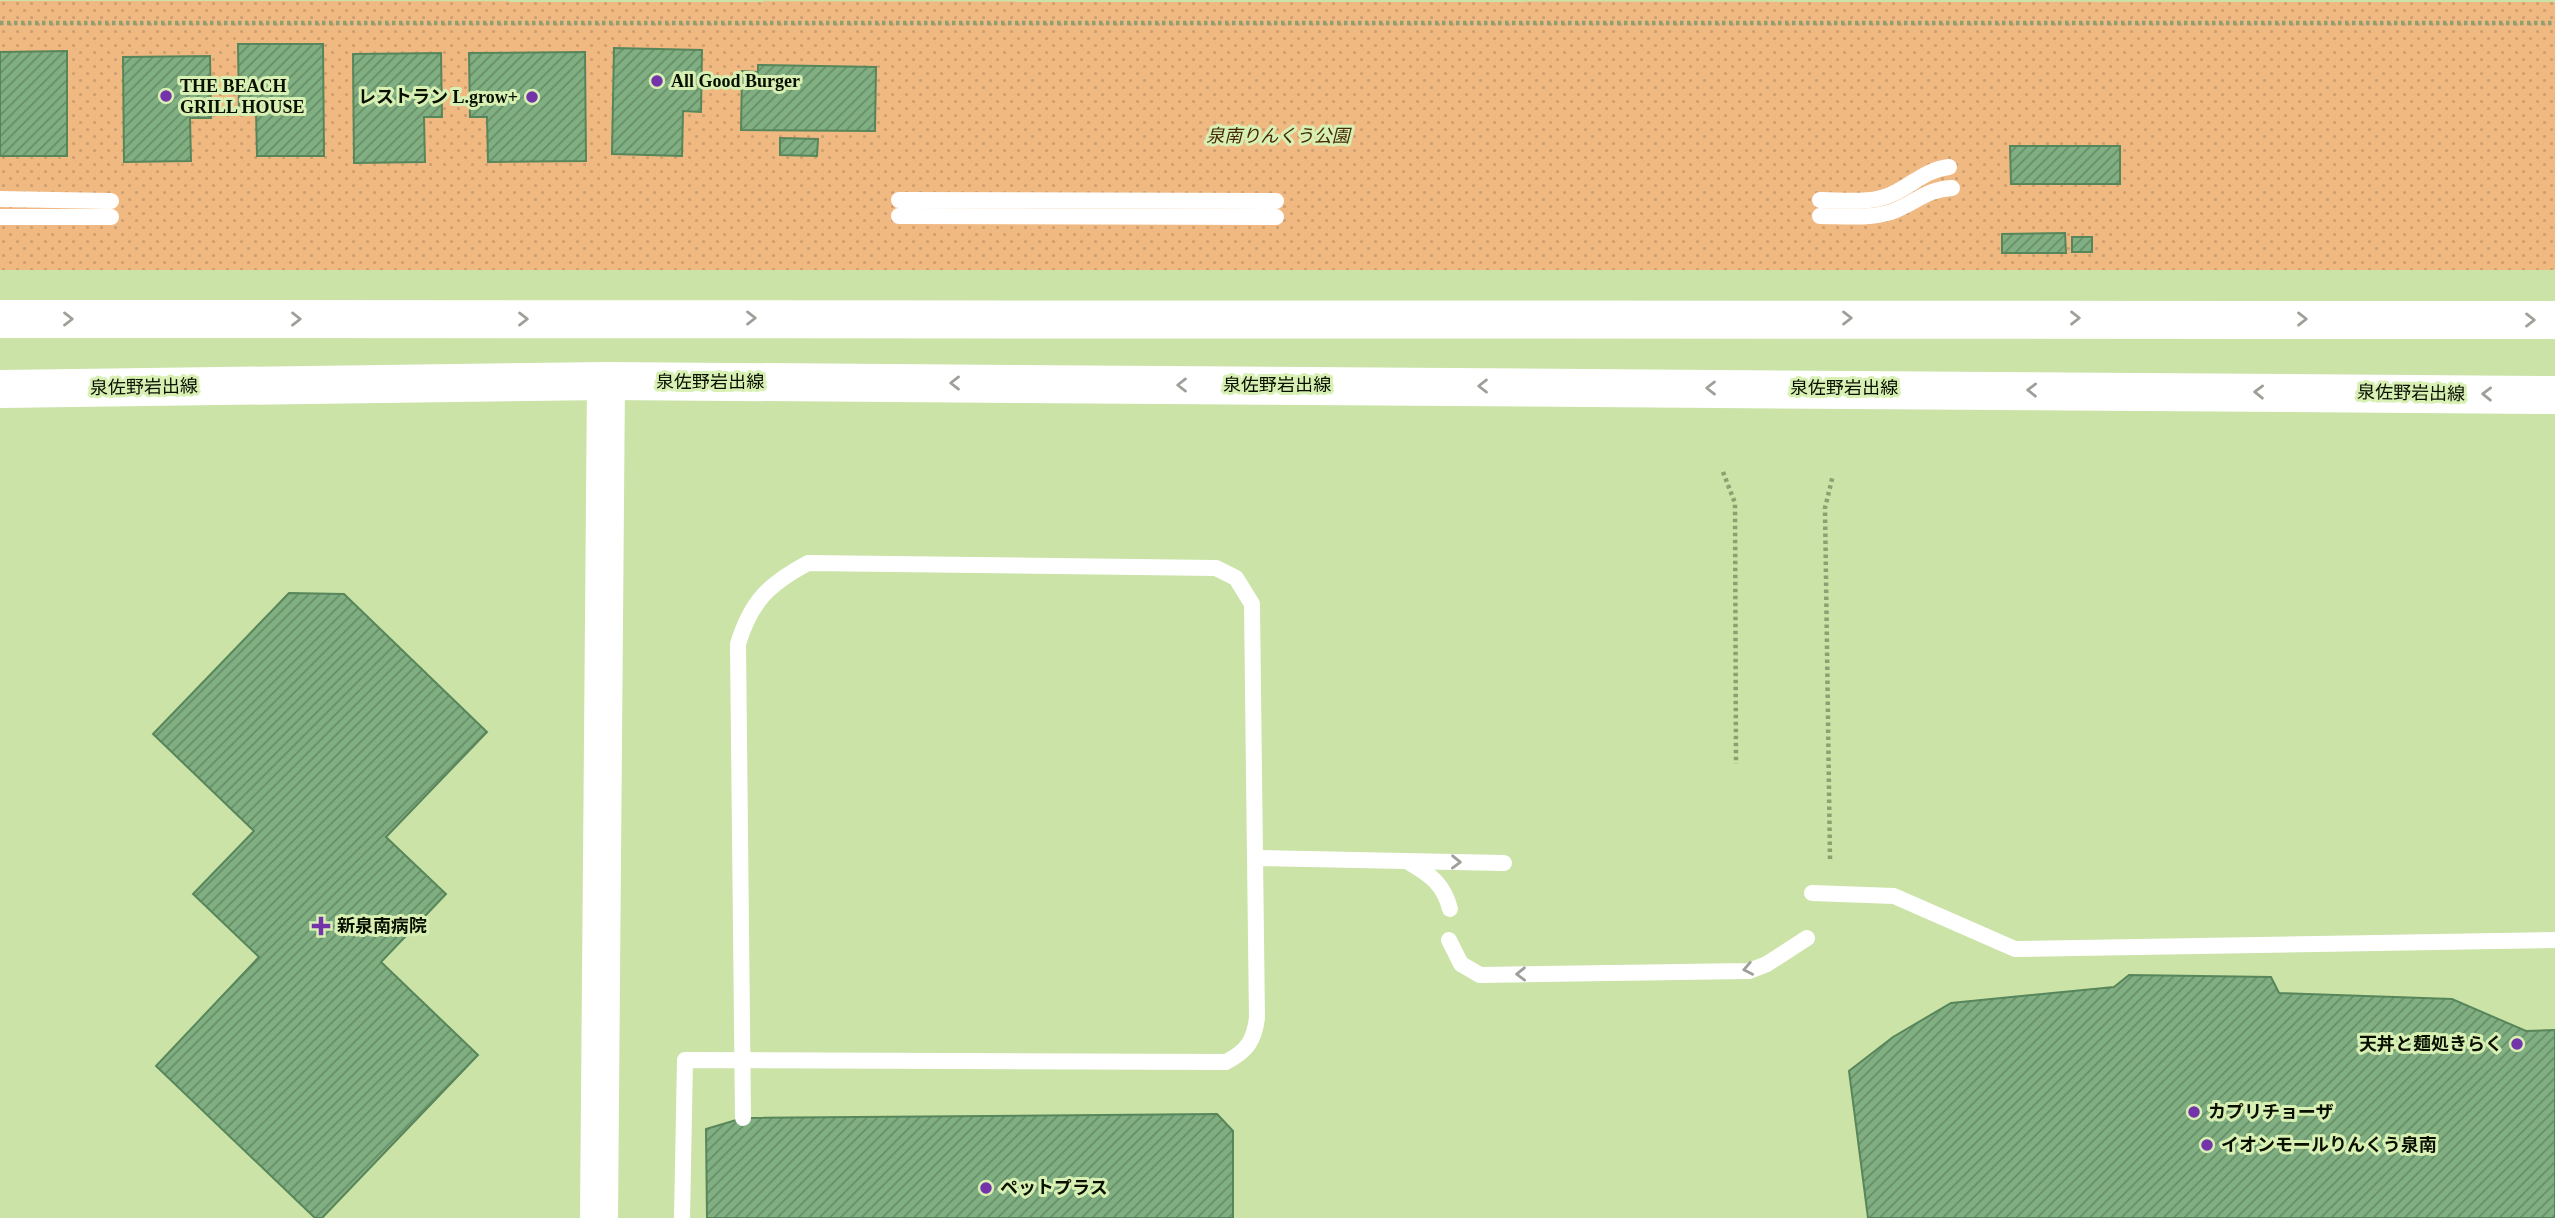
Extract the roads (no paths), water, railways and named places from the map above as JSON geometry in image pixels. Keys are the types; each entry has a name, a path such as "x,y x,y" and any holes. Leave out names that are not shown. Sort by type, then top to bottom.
{"main road":[{"path":"0,319 2555,320"},
{"path":"599,1218 606,381"},
{"name":"泉佐野岩出線","path":"0,389 606,381 2555,395"}],"lane":[{"path":"1949,167 1929,171 1881,198 1819,208 1882,214 1904,206 1932,190 1952,188"},
{"path":"0,199 111,209 0,216"},
{"path":"899,208 1276,209"},
{"path":"682,1218 685,1060 1227,1062 1242,1053 1254,1038 1257,1018 1252,604 1236,578 1216,568 808,563 784,576 760,595 745,620 738,644 743,1118"},
{"path":"1255,859 1504,863"},
{"path":"1408,861 1431,875 1446,893 1450,909"},
{"path":"1812,893 1894,896 2015,949 2555,940"},
{"path":"1449,940 1461,964 1480,975 1749,971 1767,964 1807,938"}],"place":[{"name":"All Good Burger","path":"657,81"},
{"name":"THE BEACH GRILL HOUSE","path":"166,96"},
{"name":"レストラン L.grow+","path":"532,97"},
{"name":"新泉南病院","path":"321,926"},
{"name":"天丼と麺処きらく","path":"2517,1044"},
{"name":"カプリチョーザ","path":"2194,1112"},
{"name":"イオンモールりんくう泉南","path":"2207,1145"},
{"name":"ペットプラス","path":"986,1188"}],"park label":[{"name":"泉南りんくう公園","path":"1278,136"}]}
